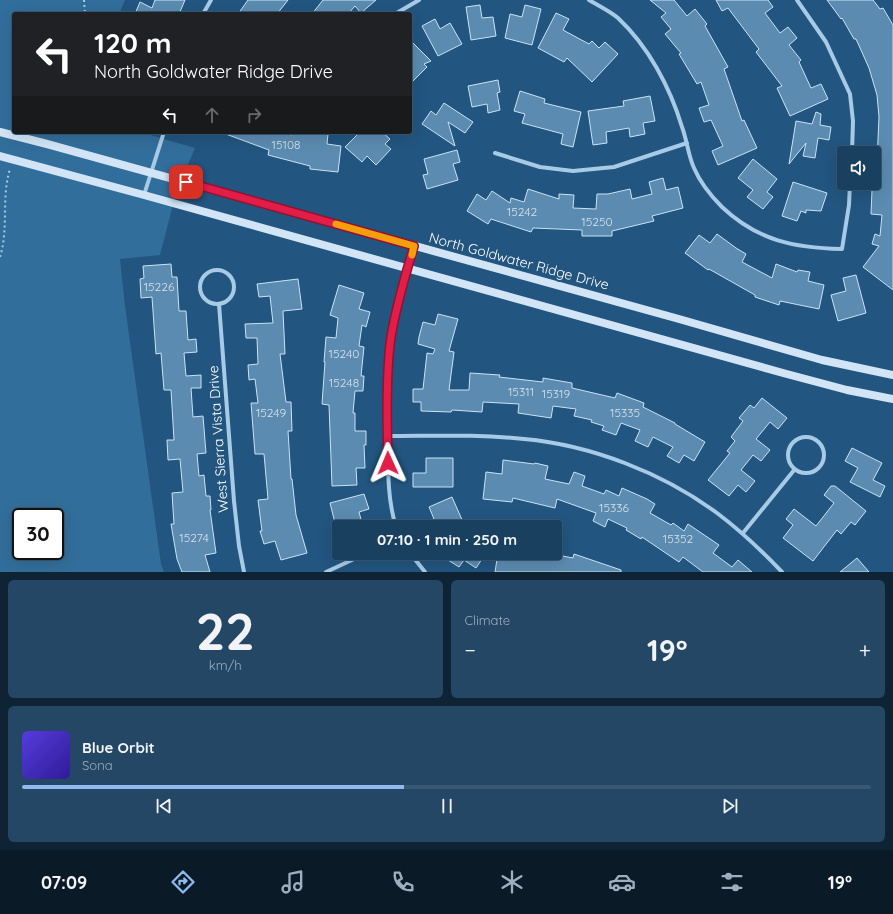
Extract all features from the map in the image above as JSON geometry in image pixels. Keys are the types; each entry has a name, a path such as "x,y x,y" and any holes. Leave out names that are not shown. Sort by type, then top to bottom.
{"street":[{"path":"204,12 211,0"},
{"path":"398,12 419,0"},
{"path":"589,0 617,17 637,38 663,79 682,125 694,168 712,196 735,219 756,232 776,240 815,248 842,249 849,205 850,190"},
{"path":"797,0 826,42 850,94 853,121 852,146"},
{"name":"North Goldwater Ridge Drive","path":"0,132 672,317 822,360 893,375"},
{"path":"144,195 163,134"},
{"path":"495,153 540,167 573,171 614,168 687,143"},
{"path":"0,156 783,373 847,390 893,399"},
{"path":"394,520 389,490 387,436 390,343 407,269 414,246"},
{"path":"214,270 224,272 232,279 234,285 232,296 229,300 218,304 208,302 204,299 200,290 200,284 204,275 214,270"},
{"name":"West Sierra Vista Drive","path":"218,304 234,501 239,546 244,572"},
{"path":"387,436 491,436 525,439 560,444 633,466 694,497 716,512 742,533 782,572"},
{"path":"804,436 816,439 824,448 824,460 822,465 812,472 800,472 795,468 791,464 789,458 790,446 798,438 804,436"},
{"path":"742,533 795,468"},
{"path":"326,572 352,560"},
{"path":"416,560 425,572"}],"path":[{"path":"84,0 85,12"},
{"path":"0,257 3,247 7,180 10,168"}],"shaded area":[{"path":"0,0 125,0 120,12 12,12 12,134 147,134 195,148 176,193 160,255 120,259 125,306 161,564 164,572 0,572"}],"building":[{"path":"155,0 185,0 180,12 136,12 140,2 152,8"},
{"path":"248,0 288,0 279,12 239,12"},
{"path":"323,0 376,0 362,12 360,12 355,6 350,12 314,12"},
{"path":"650,0 674,0 687,16 695,9 707,24 705,26 728,67 724,69 742,121 744,120 757,148 718,165 712,151 723,146 711,120 704,122 699,108 709,105 701,82 697,84 679,54 681,53 665,34 671,29 661,17 666,13"},
{"path":"716,0 768,0 773,7 765,13 780,33 788,27 797,38 789,45 801,60 799,62 811,88 821,84 828,99 790,116 777,88 782,86 756,52 759,49 728,8 722,11"},
{"path":"827,0 873,0 880,9 883,8 893,25 893,290 863,267 879,246 872,244 875,234 880,236 882,215 871,214 872,190 881,190 881,146 878,146 879,117 877,95 869,68 856,39 854,39 842,18 841,19"},
{"path":"480,5 482,18 493,17 496,36 471,40 466,7"},
{"path":"525,5 541,9 532,45 505,38 510,14 522,17"},
{"path":"556,13 569,19 563,30 589,44 592,41 599,48 605,42 618,54 592,82 567,58 564,62 538,48"},
{"path":"435,19 440,29 450,23 462,44 438,56 422,26"},
{"path":"412,42 431,61 424,64 427,67 412,82"},
{"path":"498,80 500,92 497,93 500,110 488,113 487,104 472,107 468,86"},
{"path":"520,91 545,99 544,103 581,112 573,147 561,144 563,134 522,123 525,114 514,111"},
{"path":"650,96 655,121 643,123 645,134 630,137 629,128 606,132 607,143 593,145 588,111 624,106 623,101"},
{"path":"444,103 473,122 465,133 448,122 455,146 422,124 431,111 436,115"},
{"path":"816,112 821,114 820,125 831,127 829,140 818,138 815,158 803,156 806,143 789,164 796,121 812,124"},
{"path":"226,134 328,134 327,144 341,146 338,172 310,169 310,166 268,155 269,150"},
{"path":"358,134 384,134 390,139 385,144 391,149 376,165 367,156 362,162 345,147"},
{"path":"457,150 460,162 453,164 458,180 427,189 423,175 428,174 424,159"},
{"path":"753,159 777,179 767,192 773,197 763,209 747,197 753,190 738,178"},
{"path":"663,178 666,190 678,187 683,208 652,216 654,221 612,231 612,236 582,236 582,230 533,228 531,232 491,219 488,224 467,211 477,194 486,200 492,191 510,203 511,198 524,202 528,189 559,199 559,194 574,195 573,208 596,209 597,194 608,194 630,189 632,199 652,194 649,182"},
{"path":"793,182 827,193 821,211 806,210 806,213 801,211 797,221 782,216"},
{"path":"717,234 746,254 742,262 772,278 776,264 797,272 798,270 810,272 808,281 824,285 819,309 780,301 779,305 755,297 755,295 709,269 708,270 685,253 699,235 710,243"},
{"path":"171,264 172,277 177,277 179,311 186,311 188,340 196,339 197,352 184,353 186,376 201,375 201,388 191,388 193,417 203,416 206,453 197,454 199,476 204,475 206,496 210,496 210,510 216,553 205,555 210,572 182,572 177,559 171,524 174,524 172,493 183,492 180,459 168,460 167,440 174,440 171,390 164,390 161,353 156,354 152,297 141,298 140,279 144,278 143,266"},
{"path":"856,275 866,313 838,321 831,295 846,291 843,278"},
{"path":"298,279 302,309 283,311 285,354 280,354 286,402 291,402 292,431 288,431 291,479 296,515 307,553 281,560 275,541 264,544 260,531 262,531 258,500 268,499 264,454 255,454 251,403 258,403 255,379 249,380 248,365 258,364 257,338 246,338 245,324 273,323 270,296 259,297 257,284"},
{"path":"339,285 364,293 359,309 370,312 366,327 362,325 359,346 364,347 361,376 364,376 363,391 355,391 353,413 355,413 355,431 366,431 366,445 364,445 365,468 356,468 357,485 332,486 329,405 322,404 326,337 336,338 338,318 330,315"},
{"path":"438,314 458,319 449,351 454,352 449,390 469,390 470,373 500,375 499,377 543,382 543,378 572,383 572,388 615,398 617,393 644,403 643,407 675,423 705,442 694,461 684,455 679,463 667,456 673,447 653,437 648,447 635,441 640,430 621,423 616,435 602,430 604,426 591,422 592,420 574,416 576,409 553,406 551,418 518,413 519,404 483,402 482,412 452,410 451,412 421,411 421,402 413,402 413,389 423,389 427,353 433,354 435,349 418,344 419,337 423,322 435,325"},
{"path":"762,398 787,418 778,429 770,422 756,439 770,450 761,461 753,455 741,470 755,481 746,492 738,485 729,496 708,480 730,453 727,451 735,441 731,437 743,421 739,418 750,405 754,408"},
{"path":"852,448 882,463 873,480 885,486 880,497 850,482 858,468 845,461"},
{"path":"426,458 453,458 453,487 413,487 413,473 426,473"},
{"path":"503,460 535,463 548,466 545,479 569,484 574,472 585,476 582,486 604,494 606,490 619,496 622,488 647,499 655,504 650,513 671,525 673,523 684,531 688,524 719,545 713,553 732,567 738,560 752,572 703,572 683,557 679,562 642,537 641,539 626,530 627,528 608,519 605,527 593,521 596,513 557,499 555,508 513,498 512,502 483,499 486,472 502,474"},
{"path":"831,486 835,486 866,511 855,525 851,522 841,534 837,530 813,561 783,538 793,525 786,519 794,509 816,526 834,503 824,495"},
{"path":"364,494 369,509 359,512 361,520 334,520 330,503"},
{"path":"452,497 462,520 432,520 434,519 429,507"},
{"path":"574,554 621,570 621,572 495,572 497,560 562,560 562,556 573,558"},
{"path":"857,558 869,572 840,572"},
{"path":"448,560 464,560 459,567"},
{"path":"464,560 481,560 476,568"}],"slow traffic":[{"path":"336,224 414,246 412,255"}],"route":[{"path":"186,182 414,246 407,269 390,343 387,436 388,463"}]}
